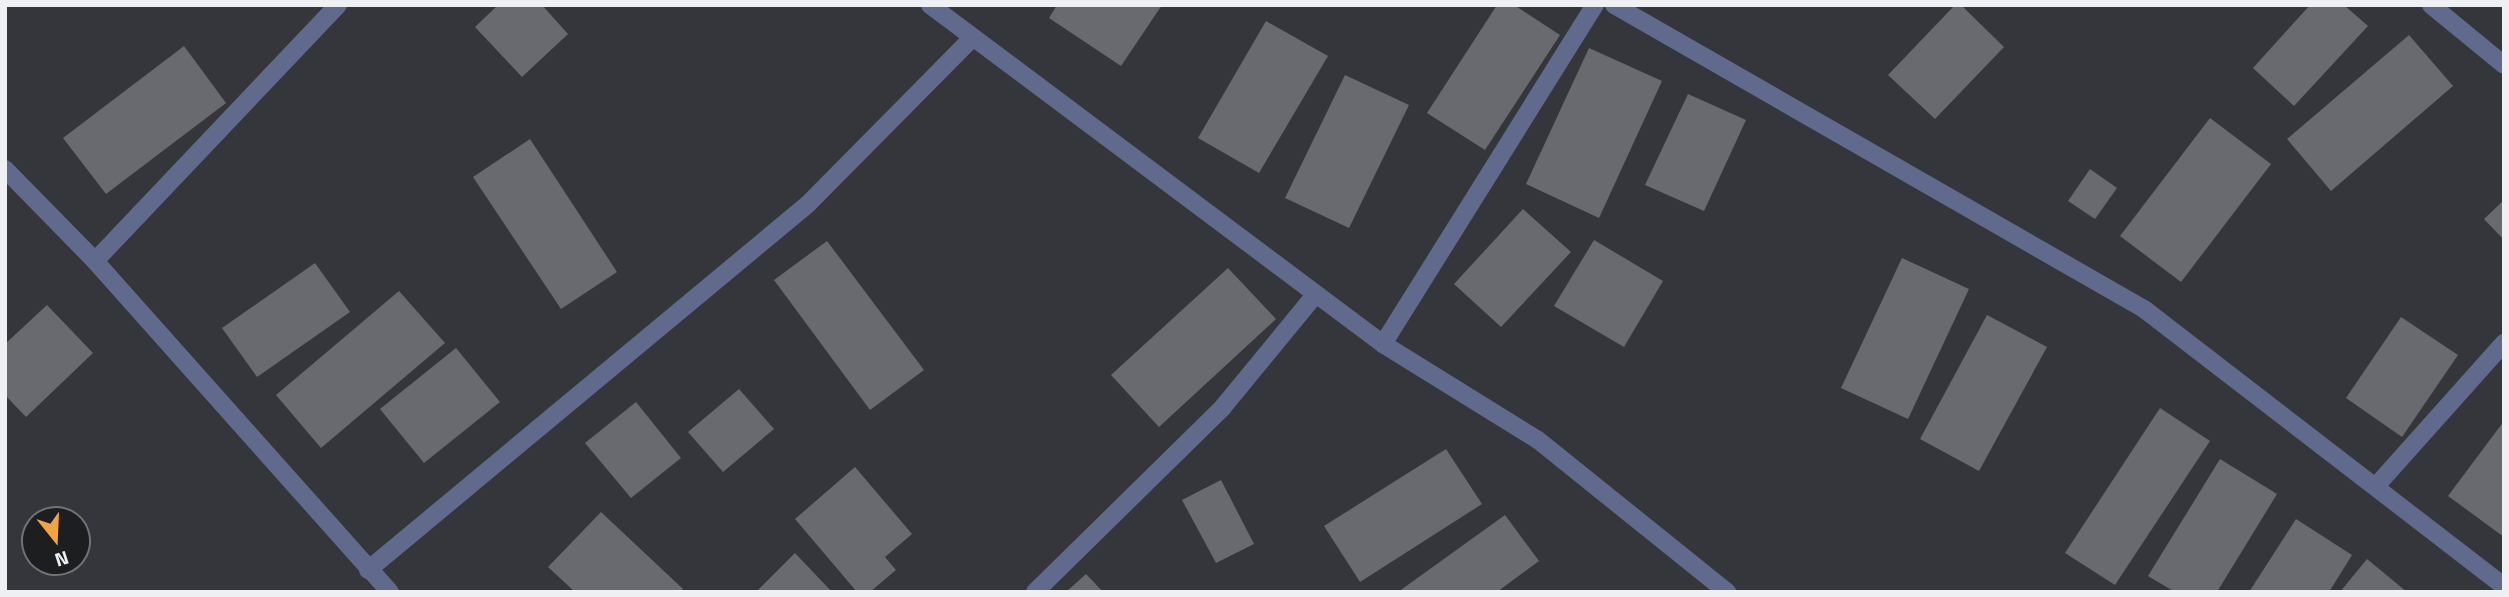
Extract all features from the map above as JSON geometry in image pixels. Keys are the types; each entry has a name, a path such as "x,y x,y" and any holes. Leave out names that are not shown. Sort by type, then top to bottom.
{"street":[{"path":"95,261 338,5"},
{"path":"930,5 1315,295 1384,344 1538,440 1706,586 1727,592"},
{"path":"1384,344 1595,5"},
{"path":"1614,5 2144,309 2377,485 2504,586"},
{"path":"2431,5 2504,65"},
{"path":"368,570 808,204 972,38"},
{"path":"5,169 95,261 390,592"},
{"path":"1035,592 1223,407 1315,295"},
{"path":"2377,485 2504,343"}],"building":[{"path":"498,5 542,5 568,34 522,77 475,27"},
{"path":"1057,5 1162,5 1121,66 1049,18"},
{"path":"1497,5 1514,5 1560,35 1485,150 1427,113"},
{"path":"1955,5 1961,5 2004,47 1935,119 1888,75"},
{"path":"2310,5 2344,5 2368,26 2294,106 2253,68"},
{"path":"1266,21 1328,56 1259,173 1198,138"},
{"path":"2409,35 2453,86 2331,191 2287,139"},
{"path":"184,46 226,103 106,194 63,138"},
{"path":"1589,48 1662,81 1599,218 1526,184"},
{"path":"1345,75 1409,105 1349,228 1285,198"},
{"path":"1688,94 1746,120 1704,211 1645,185"},
{"path":"2210,118 2271,164 2181,282 2120,236"},
{"path":"530,139 617,272 561,309 473,177"},
{"path":"2090,169 2117,188 2095,219 2068,201"},
{"path":"2504,200 2504,240 2484,219"},
{"path":"1523,209 1571,252 1501,327 1454,284"},
{"path":"1594,240 1663,281 1624,347 1554,306"},
{"path":"827,241 924,370 870,410 774,280"},
{"path":"1902,258 1969,289 1908,419 1841,388"},
{"path":"315,263 350,312 257,377 222,328"},
{"path":"1228,268 1276,319 1159,427 1111,375"},
{"path":"399,291 445,343 321,448 276,395"},
{"path":"47,305 93,353 26,417 5,395 5,344"},
{"path":"1987,315 2047,347 1979,471 1920,439"},
{"path":"2401,317 2458,355 2402,437 2346,398"},
{"path":"456,348 500,402 424,463 380,409"},
{"path":"739,389 774,429 723,472 688,432"},
{"path":"636,402 681,458 631,498 585,443"},
{"path":"2160,408 2210,441 2115,585 2065,553"},
{"path":"2504,421 2504,537 2448,496"},
{"path":"1446,449 1482,504 1360,582 1324,526"},
{"path":"2220,459 2277,494 2217,592 2175,592 2148,576"},
{"path":"855,467 912,534 885,557 896,570 870,592 857,592 795,519"},
{"path":"1221,480 1254,544 1216,563 1182,500"},
{"path":"601,512 683,589 680,592 575,592 548,567"},
{"path":"1505,515 1539,561 1497,592 1398,592"},
{"path":"2296,519 2352,555 2329,592 2249,592"},
{"path":"795,553 832,592 756,592"},
{"path":"2367,559 2407,592 2340,592"},
{"path":"1086,574 1103,592 1066,592"}]}
